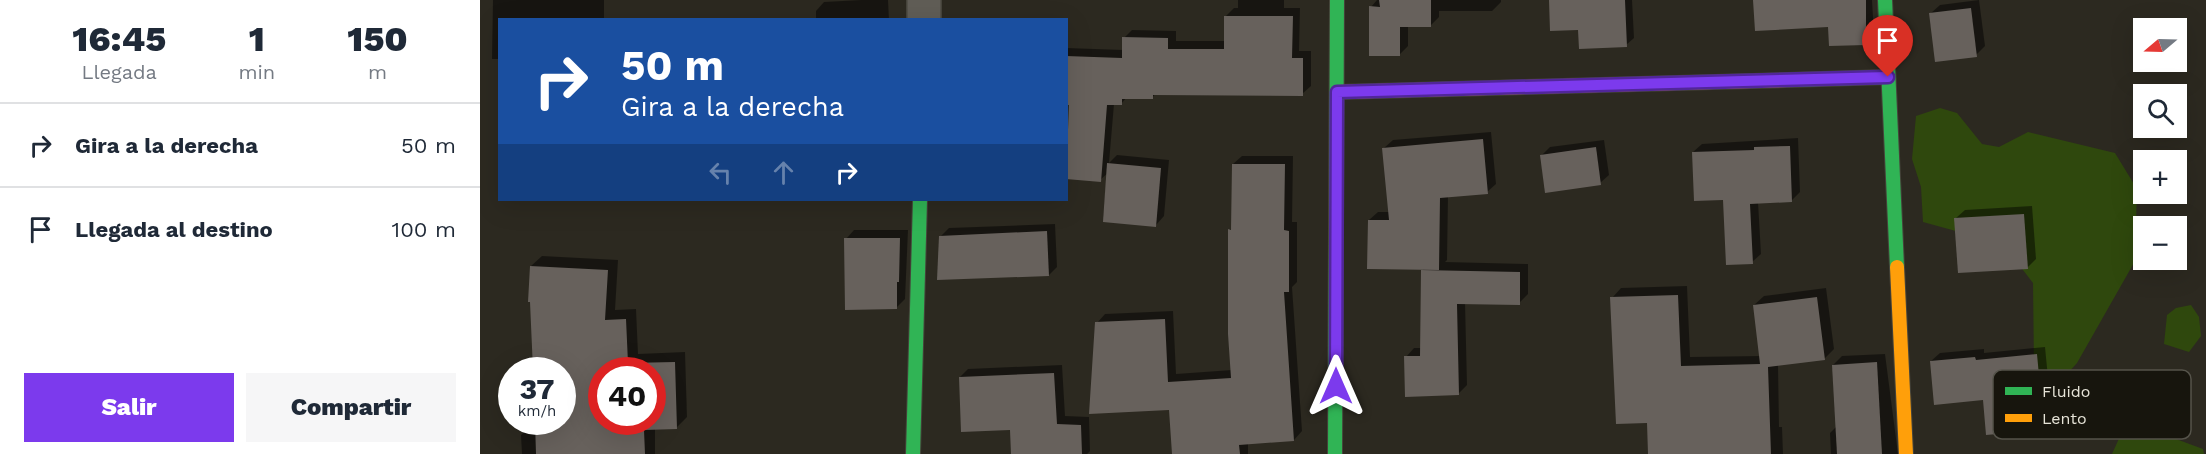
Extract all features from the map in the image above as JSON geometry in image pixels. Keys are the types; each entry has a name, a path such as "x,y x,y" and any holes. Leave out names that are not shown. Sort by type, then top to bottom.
{"street":[{"path":"924,0 924,18"},
{"path":"1335,454 1337,0"},
{"path":"1885,0 1906,454"},
{"path":"1337,92 1888,77"},
{"path":"914,454 920,201"}],"green space":[{"path":"1940,108 1957,113 1982,144 1999,147 2028,132 2115,153 2133,182 2133,204 2137,204 2136,216 2133,216 2133,265 2077,363 2071,370 2034,368 2033,283 2003,244 1923,222 1921,187 1912,159 1916,116"},
{"path":"2191,305 2199,317 2201,336 2189,352 2164,344 2167,315 2176,308"},
{"path":"2119,439 2176,439 2203,449 2204,454 2112,454"}],"building":[{"path":"1379,0 1431,0 1431,27 1400,27 1400,56 1369,56 1369,6 1380,7"},
{"path":"1549,0 1625,0 1627,47 1579,49 1578,30 1550,31"},
{"path":"1753,0 1866,0 1866,45 1829,46 1828,27 1755,31"},
{"path":"1971,8 1977,57 1935,62 1929,13"},
{"path":"1224,16 1293,16 1292,58 1303,58 1303,96 1153,95 1153,99 1122,99 1122,105 1107,105 1101,182 1068,179 1068,56 1122,58 1122,37 1168,38 1168,49 1224,49"},
{"path":"1483,139 1488,194 1440,198 1439,270 1367,269 1368,220 1389,220 1382,148"},
{"path":"1790,146 1792,202 1750,204 1753,264 1726,265 1723,200 1694,201 1692,152"},
{"path":"1596,147 1601,185 1545,193 1540,155"},
{"path":"1107,163 1161,168 1156,227 1103,222"},
{"path":"1232,164 1285,164 1284,230 1289,231 1289,292 1284,292 1294,441 1239,445 1240,454 1172,454 1169,410 1089,414 1095,322 1165,319 1168,382 1231,378 1228,334 1228,229 1231,230"},
{"path":"2024,214 2028,269 1958,273 1954,218"},
{"path":"1047,231 1049,276 937,280 939,236"},
{"path":"844,238 900,238 897,309 845,310"},
{"path":"530,266 608,270 605,320 626,319 628,357 588,357 588,435 644,435 645,454 536,454 535,435 576,435 576,357 532,357 530,302 528,302"},
{"path":"1421,270 1520,272 1520,305 1457,304 1459,395 1405,397 1404,356 1420,356"},
{"path":"1678,295 1681,366 1760,364 1753,305 1817,297 1825,360 1768,367 1771,454 1648,454 1647,423 1616,424 1610,297"},
{"path":"2037,354 2038,370 1993,370 1993,434 1986,435 1983,400 1934,405 1930,361 1975,357 1976,360"},
{"path":"666,362 675,362 677,429 666,429"},
{"path":"1877,362 1882,454 1837,454 1832,365"},
{"path":"1054,373 1057,424 1081,425 1082,454 1011,454 1010,430 961,432 959,377"}],"traffic: fast":[{"path":"1335,454 1337,0"},
{"path":"1885,0 1897,267"},
{"path":"1787,80 1888,77"},
{"path":"913,454 920,201"}],"traffic: slow":[{"path":"1337,92 1787,80"},
{"path":"1897,267 1906,454"}],"route":[{"path":"1336,386 1337,92 1888,77"}]}
